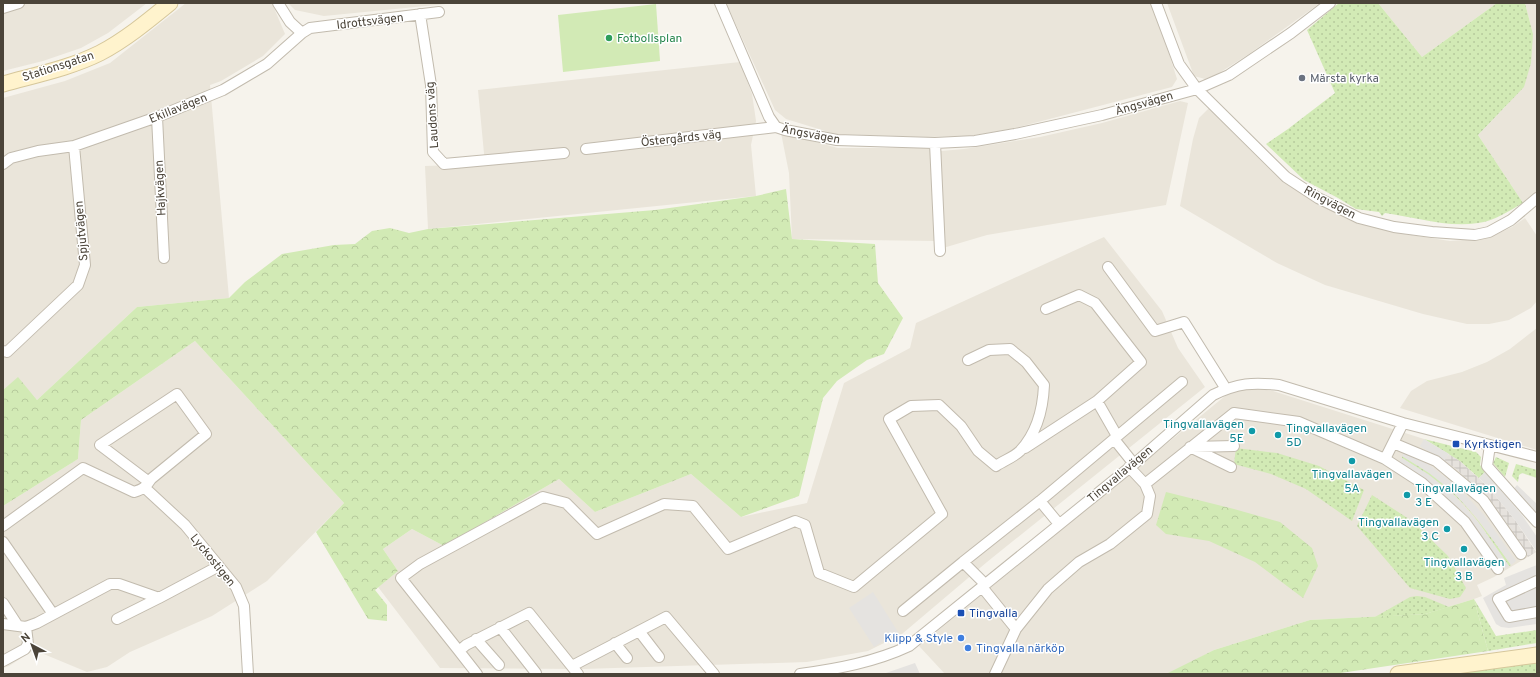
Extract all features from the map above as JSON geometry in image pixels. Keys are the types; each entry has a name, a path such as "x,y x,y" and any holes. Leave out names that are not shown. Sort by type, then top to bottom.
{"street":[{"path":"3,8 19,3"},
{"name":"Stationsgatan","path":"3,84 67,66 98,53 120,40 170,3"},
{"path":"278,3 290,22 302,33"},
{"name":"Ängsvägen","path":"720,3 769,118 776,127 837,140 935,142 975,141 1029,131 1102,115 1197,88 1229,75 1330,3"},
{"name":"Ringvägen","path":"1156,3 1179,64 1197,88 1286,176 1318,198 1358,218 1394,227 1432,232 1475,235 1489,232 1505,224 1537,198"},
{"name":"Idrottsvägen","path":"302,33 310,28 439,12"},
{"name":"Laudons väg","path":"420,14 431,85 432,152 444,164 564,153"},
{"name":"Ekillavägen","path":"3,164 11,158 38,151 74,146 157,117 223,90 267,64 302,33"},
{"name":"Hajkvägen","path":"157,117 164,258"},
{"name":"Östergårds väg","path":"586,149 776,127"},
{"path":"935,142 940,251"},
{"name":"Spjutvägen","path":"3,351 7,352 78,285 85,265 74,146"},
{"path":"1108,267 1155,332 1184,322 1226,389"},
{"path":"477,674 401,578 420,564 543,497 566,503 597,534 664,504 693,506 728,549 795,521 805,525 819,573 854,587 942,514 889,419 911,406 939,405 961,426 978,451 996,466 1096,401 1141,362 1095,303 1080,295 1046,309"},
{"path":"968,360 990,350 1010,349 1026,362 1044,385 1043,404 1033,432 1019,452"},
{"path":"903,611 1040,502 1182,382"},
{"name":"Tingvallavägen","path":"800,674 833,669 882,658 909,646 1131,465 1213,395 1226,389 1247,383 1279,385 1403,423 1537,457"},
{"name":"Lyckostigen","path":"147,485 151,479 206,434 177,394 100,445 147,485 185,525 236,587 244,606 248,674"},
{"path":"995,674 1016,629 1048,589 1079,562 1110,544 1147,514 1150,496 1145,484 1131,465 1115,438 1096,401"},
{"path":"1145,484 1234,412 1298,422 1385,459 1422,483 1465,522 1498,568"},
{"path":"1385,459 1403,423"},
{"path":"1393,443 1436,461 1483,500 1521,554"},
{"path":"1490,445 1487,466 1537,522"},
{"path":"1190,447 1234,446"},
{"path":"1190,447 1231,467"},
{"path":"3,526 83,468 134,492 147,485"},
{"path":"1040,502 1059,524"},
{"path":"3,542 53,614"},
{"path":"963,562 984,586 1016,629"},
{"path":"117,619 219,566"},
{"path":"1537,581 1498,599 1509,617 1537,612"},
{"path":"3,624 22,627 37,623 110,584 120,584 158,598"},
{"path":"3,603 22,627 28,644 25,649 3,661"},
{"path":"459,651 476,639 529,613 575,670 615,643 666,617 714,674"},
{"path":"500,628 536,673"},
{"path":"639,631 659,657"},
{"path":"476,639 499,665"},
{"path":"615,643 627,658"},
{"path":"1398,674 1537,655"}],"shaded area":[{"path":"3,3 147,3 108,33 81,48 43,61 3,71"},
{"path":"186,3 272,3 285,34 263,56 221,81 210,85 229,298 137,307 37,400 18,378 3,390 3,98 65,81 110,63"},
{"path":"288,3 456,3 324,16 295,10"},
{"path":"726,3 1152,3 1177,79 1172,87 1011,129 968,136 927,137 835,134 786,119 775,110"},
{"path":"1167,3 1320,3 1249,54 1216,75 1205,79 1194,76"},
{"path":"1378,3 1497,3 1422,57"},
{"path":"1525,3 1537,3 1537,191 1523,203 1478,135 1507,105 1533,34"},
{"path":"740,62 752,94 756,121 751,145 756,196 428,229 425,166 485,164 478,90"},
{"path":"1180,101 1188,103 1166,205 987,235 943,248 941,151 964,149 1040,137 1102,123"},
{"path":"1211,106 1279,178 1314,202 1355,219 1392,232 1450,241 1488,238 1512,227 1525,218 1537,236 1537,301 1531,308 1509,320 1489,324 1467,324 1423,314 1325,285 1277,263 1180,206 1193,139 1199,118"},
{"path":"781,133 838,148 933,148 935,241 792,239 789,173"},
{"path":"1104,237 1162,311 1178,348 1205,387 987,562 902,634 868,651 807,662 583,669 440,668 378,587 398,571 383,549 412,529 444,546 559,479 595,512 691,474 741,517 807,503 844,383 910,348 916,323"},
{"path":"1537,328 1537,450 1400,408 1411,391 1427,381 1462,372 1487,362 1510,349"},
{"path":"195,341 344,503 267,581 212,616 130,652 107,667 87,672 34,650 9,666 3,668 3,506 78,459 81,420"},
{"path":"1251,388 1273,391 1424,439 1479,478 1536,552 1494,577 1477,585 1482,596 1474,599 1425,614 1310,620 1214,650 1169,674 945,674 919,646 1230,392"},
{"path":"1424,439 1449,454 1444,461 1420,446"},
{"path":"1406,450 1432,467 1459,488 1484,515 1516,561 1511,565 1478,519 1454,493 1429,473 1402,456"},
{"path":"1449,454 1460,461 1490,489 1515,520 1536,552 1528,557 1508,525 1484,495 1455,468 1444,461"},
{"path":"1402,458 1428,474 1453,494 1478,522 1509,566 1502,570 1472,526 1448,500 1424,481 1397,464"},
{"path":"1485,472 1522,515 1537,537 1537,552 1515,520 1479,478"},
{"path":"1517,485 1537,504 1537,515 1513,490"},
{"path":"1537,565 1537,624 1509,628 1501,627 1496,624 1483,598 1506,585 1504,578"},
{"path":"873,592 898,632 874,647 849,608"},
{"path":"915,663 920,674 883,674"}],"green space":[{"path":"1339,3 1378,3 1422,57 1497,3 1525,3 1533,34 1531,63 1524,87 1478,135 1523,203 1490,220 1478,223 1443,223 1385,213 1382,216 1379,212 1356,209 1304,180 1266,144 1335,93 1307,30"},
{"name":"Fotbollsplan","path":"656,4 660,61 563,72 558,15"},
{"path":"786,189 792,239 875,244 878,283 903,318 884,354 867,360 837,381 823,398 799,496 741,517 691,474 595,512 559,479 444,546 412,529 383,549 398,571 375,590 387,605 387,621 368,619 316,532 344,503 195,341 81,420 78,459 3,506 3,390 18,377 37,400 137,307 229,298 245,282 282,254 334,245 355,244 372,231 390,228 409,233 428,229 655,210 756,196"},
{"path":"1424,439 1476,452 1481,457 1480,465 1485,472 1479,478 1460,461"},
{"path":"1236,448 1277,453 1319,466 1364,490 1352,521 1306,489 1271,474 1234,464"},
{"path":"1402,456 1437,478 1463,502 1511,565 1509,566 1468,509 1452,493 1402,458"},
{"path":"1496,457 1509,463 1505,477 1493,463"},
{"path":"1516,464 1537,470 1537,478 1522,473 1519,475 1518,482 1512,476"},
{"path":"1166,492 1280,522 1312,548 1318,566 1303,598 1255,562 1209,541 1166,534 1156,525"},
{"path":"1372,495 1412,521 1448,556 1466,588 1460,597 1450,599 1410,588 1357,526"},
{"path":"1410,597 1425,597 1449,607 1425,614 1375,617"},
{"path":"1474,599 1496,636 1537,630 1537,643 1488,651"},
{"path":"1474,599 1488,651 1334,674 1166,674 1214,650 1310,620 1425,614"},
{"path":"1537,662 1537,674 1447,674"}],"place":[{"name":"Fotbollsplan","path":"609,38"},
{"name":"Märsta kyrka","path":"1302,78"},
{"name":"Tingvallavägen 5E","path":"1252,431"},
{"name":"Tingvallavägen 5D","path":"1278,435"},
{"name":"Kyrkstigen","path":"1456,444"},
{"name":"Tingvallavägen 5A","path":"1352,461"},
{"name":"Tingvallavägen 3 E","path":"1407,495"},
{"name":"Tingvallavägen 3 C","path":"1447,529"},
{"name":"Tingvallavägen 3 B","path":"1464,549"},
{"name":"Tingvalla","path":"961,613"},
{"name":"Klipp & Style","path":"961,638"},
{"name":"Tingvalla närköp","path":"968,648"}]}
